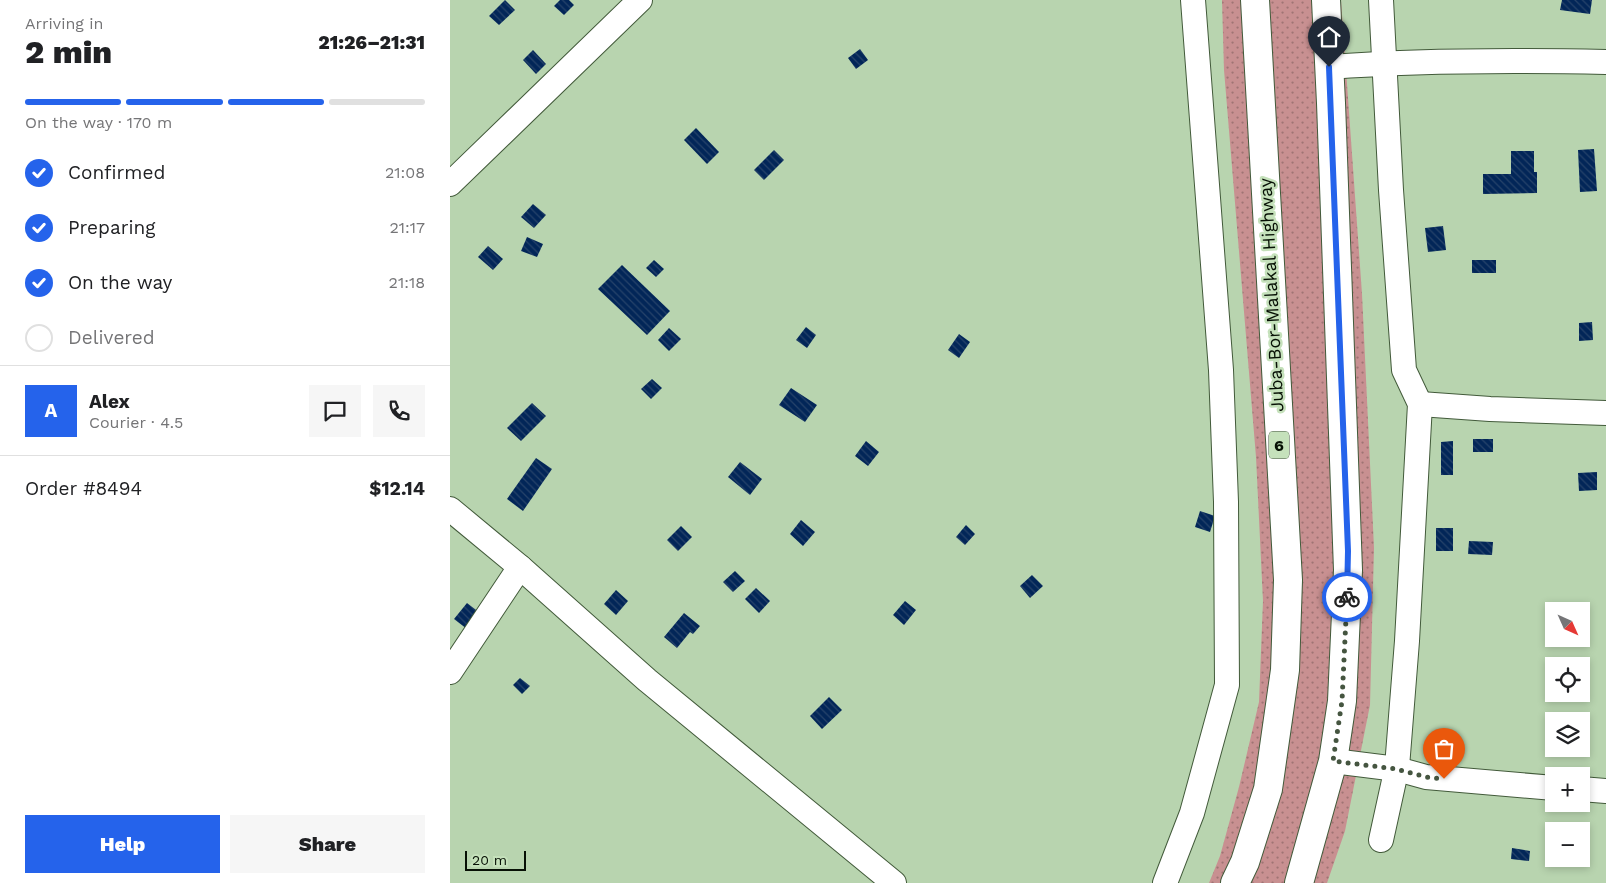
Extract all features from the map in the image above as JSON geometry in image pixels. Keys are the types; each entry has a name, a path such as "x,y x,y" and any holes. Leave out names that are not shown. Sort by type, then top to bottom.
{"highway":[{"name":"Juba-Bor-Malakal Highway","path":"1235,883 1245,862 1268,789 1285,670 1288,580 1255,0"},
{"path":"1302,880 1333,761 1342,701 1348,570 1326,0"}],"street":[{"path":"450,184 640,0"},
{"path":"1165,883 1192,813 1226,685 1226,502 1221,379 1193,0"},
{"path":"1381,0 1391,190 1404,370 1420,404 1397,768 1381,840"},
{"path":"1329,67 1385,63 1512,60 1606,62"},
{"path":"1420,404 1490,409 1606,413"},
{"path":"450,509 520,567 647,680 894,883"},
{"path":"450,672 520,567"},
{"path":"1333,761 1396,769 1426,777 1545,787"},
{"path":"1590,790 1606,791"}],"shaded area":[{"path":"1222,0 1341,0 1362,294 1374,548 1370,705 1345,831 1327,883 1209,883 1220,856 1259,702 1263,601 1256,457 1224,70"}],"building":[{"path":"505,0 515,10 499,25 489,16"},
{"path":"560,0 569,0 574,5 564,15 554,6"},
{"path":"1562,0 1592,0 1590,14 1560,10"},
{"path":"860,49 868,60 856,69 848,58"},
{"path":"533,50 546,64 536,74 523,60"},
{"path":"696,128 719,152 707,164 684,140"},
{"path":"1594,149 1597,191 1580,192 1578,150"},
{"path":"774,150 784,160 764,180 754,170"},
{"path":"1511,151 1534,151 1537,193 1483,194 1483,174 1511,174"},
{"path":"533,204 546,215 534,228 521,217"},
{"path":"1443,226 1446,250 1428,252 1425,228"},
{"path":"527,237 543,244 537,257 521,251"},
{"path":"488,246 503,259 493,270 478,257"},
{"path":"654,260 664,269 656,277 646,268"},
{"path":"1472,260 1496,260 1496,273 1472,273"},
{"path":"622,265 670,311 647,335 598,289"},
{"path":"1592,322 1593,340 1579,341 1579,323"},
{"path":"806,327 816,335 807,348 796,340"},
{"path":"669,328 681,339 669,351 658,340"},
{"path":"959,334 970,342 959,358 948,350"},
{"path":"652,379 662,388 651,399 641,389"},
{"path":"791,388 817,405 805,422 779,405"},
{"path":"532,403 546,416 521,441 507,428"},
{"path":"1473,439 1493,439 1493,452 1473,452"},
{"path":"866,441 879,452 868,466 855,456"},
{"path":"1453,441 1453,475 1441,475 1441,442"},
{"path":"536,458 552,469 523,511 507,499"},
{"path":"740,462 762,479 750,495 728,477"},
{"path":"1597,472 1597,490 1579,491 1578,473"},
{"path":"1200,511 1215,516 1210,532 1195,527"},
{"path":"801,520 815,532 803,546 790,534"},
{"path":"966,525 975,534 965,545 956,537"},
{"path":"681,526 692,537 678,551 667,540"},
{"path":"1436,528 1453,528 1453,551 1436,551"},
{"path":"1469,541 1493,542 1492,555 1468,554"},
{"path":"735,571 745,581 733,592 723,582"},
{"path":"1032,575 1043,586 1030,598 1020,586"},
{"path":"756,588 770,601 759,613 745,599"},
{"path":"616,590 628,601 616,615 604,604"},
{"path":"905,601 916,610 904,625 893,615"},
{"path":"467,603 480,613 467,629 454,619"},
{"path":"684,613 700,626 693,634 690,632 677,648 664,637"},
{"path":"520,678 530,686 522,694 513,685"},
{"path":"829,697 842,710 822,729 810,716"},
{"path":"1512,848 1530,851 1529,861 1511,859"}],"way so far":[{"path":"1347,597 1342,701 1333,761 1396,769 1426,777 1444,779"}],"route":[{"path":"1329,67 1348,551 1347,597"}]}
